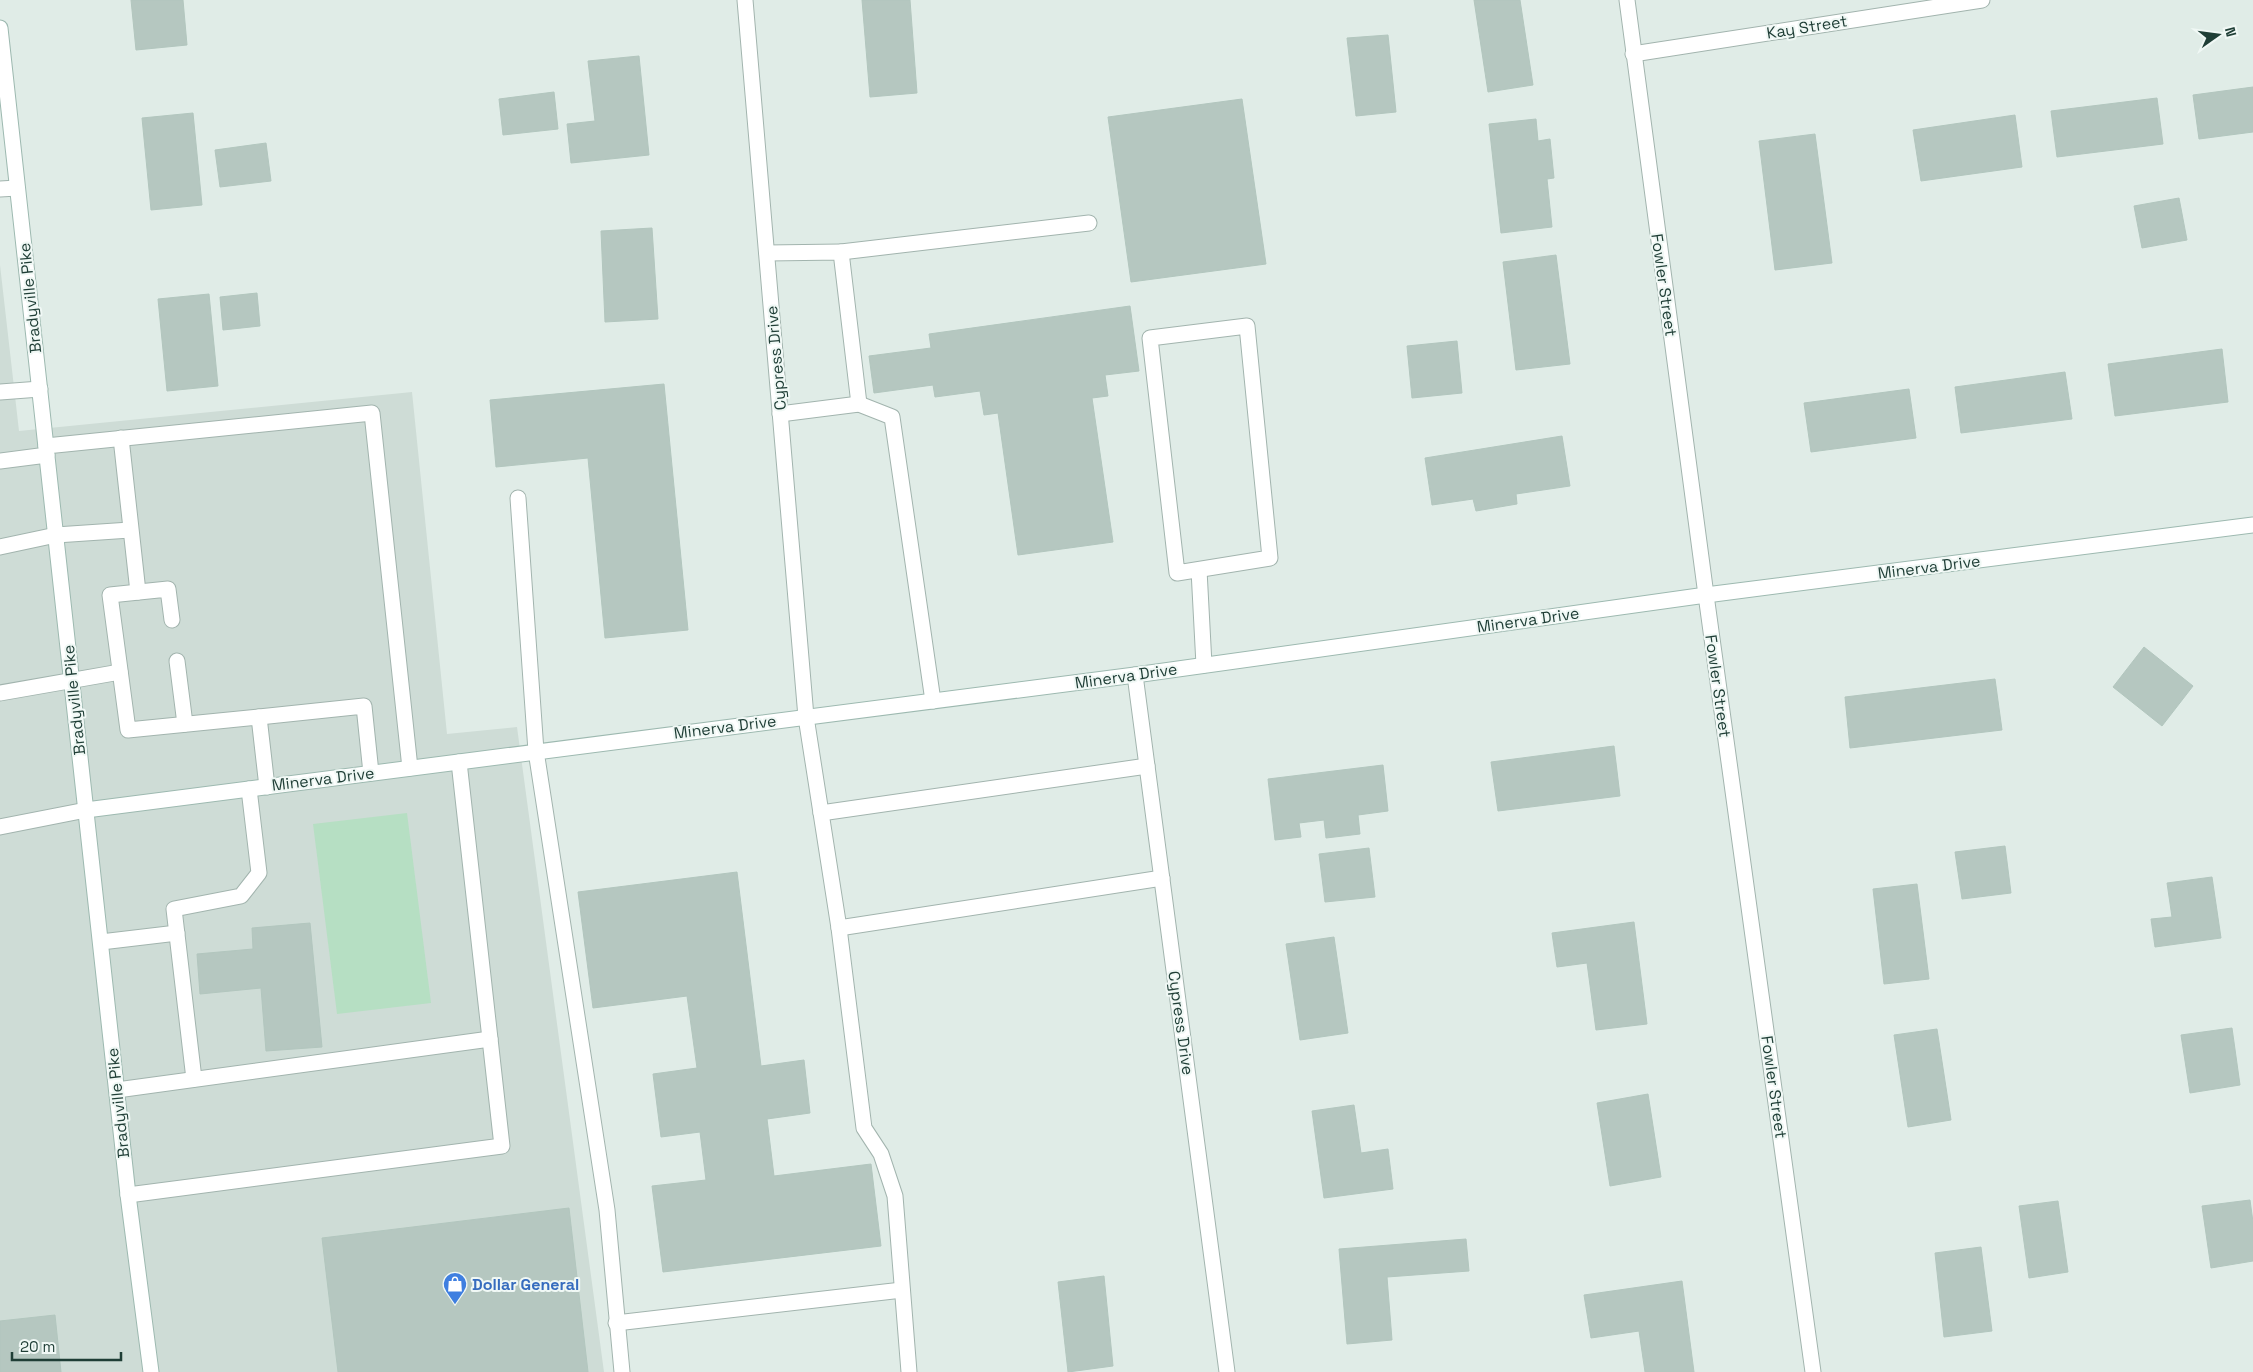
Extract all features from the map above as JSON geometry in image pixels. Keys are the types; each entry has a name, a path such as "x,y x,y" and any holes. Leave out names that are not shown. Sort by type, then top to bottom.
{"street":[{"name":"Cypress Drive","path":"745,0 806,717 839,928 864,1128 881,1154 895,1196 909,1372"},
{"name":"Fowler Street","path":"1627,0 1706,595 1813,1372"},
{"name":"Kay Street","path":"1633,54 1982,0"},
{"name":"Bradyville Pike","path":"0,28 128,1195 151,1372"},
{"path":"0,189 17,188"},
{"path":"767,253 841,252 1089,223"},
{"path":"841,252 859,404"},
{"path":"1247,326 1270,558 1199,570 1177,573 1150,338 1247,326"},
{"path":"0,392 40,389"},
{"path":"780,414 859,404 892,417 933,701"},
{"path":"0,461 46,450 121,438 372,414 410,768"},
{"path":"121,438 138,592"},
{"path":"518,498 536,752 607,1210 622,1372"},
{"name":"Minerva Drive","path":"0,826 86,810 1135,675 1706,595 2253,526"},
{"path":"0,547 56,535 130,530"},
{"path":"1199,570 1204,665"},
{"path":"172,620 168,589 110,595 128,730 364,706 371,773"},
{"path":"177,661 185,724"},
{"path":"0,693 120,672"},
{"name":"Cypress Drive","path":"1135,675 1227,1372"},
{"path":"259,717 267,787"},
{"path":"128,1195 502,1146 459,762"},
{"path":"821,813 1147,766"},
{"path":"194,1079 174,909 241,896 259,873 249,789"},
{"path":"839,928 1162,878"},
{"path":"101,942 177,933"},
{"path":"117,1090 490,1039"},
{"path":"616,1323 902,1290"}],"shaded area":[{"path":"0,265 19,431 412,392 447,734 517,727 604,1372 0,1372"}],"green space":[{"path":"407,813 431,1003 337,1014 313,824"}],"building":[{"path":"131,0 183,0 187,45 136,50"},
{"path":"862,0 910,0 917,93 870,97"},
{"path":"1474,0 1520,0 1533,85 1488,92"},
{"path":"1388,35 1396,112 1356,116 1347,38"},
{"path":"639,56 649,155 571,163 567,124 595,121 588,61"},
{"path":"2253,87 2253,132 2199,139 2193,95"},
{"path":"554,92 558,129 503,135 499,99"},
{"path":"2157,98 2163,144 2057,157 2051,111"},
{"path":"1242,99 1266,264 1131,282 1108,117"},
{"path":"193,113 202,205 151,210 142,118"},
{"path":"2015,115 2022,167 1921,181 1913,130"},
{"path":"1536,119 1538,141 1550,139 1554,178 1547,179 1552,227 1501,233 1489,124"},
{"path":"1815,134 1832,263 1775,270 1759,141"},
{"path":"266,143 271,181 220,187 215,150"},
{"path":"2179,198 2187,240 2142,248 2134,206"},
{"path":"652,228 658,319 605,322 601,231"},
{"path":"1556,255 1570,364 1516,370 1503,262"},
{"path":"257,293 260,326 223,330 220,297"},
{"path":"209,294 218,386 167,391 158,299"},
{"path":"1130,306 1139,371 1105,375 1108,396 1092,398 1113,542 1018,555 998,413 984,415 980,391 935,397 933,385 874,393 869,356 931,348 929,334"},
{"path":"1457,341 1462,393 1412,398 1407,346"},
{"path":"2222,349 2228,402 2115,416 2108,364"},
{"path":"2065,372 2072,419 1961,433 1955,387"},
{"path":"664,384 688,630 605,638 588,458 496,467 490,400"},
{"path":"1909,389 1916,438 1811,452 1804,403"},
{"path":"1562,436 1570,486 1516,494 1517,504 1476,511 1473,499 1432,505 1425,458"},
{"path":"2144,647 2193,686 2162,726 2113,687"},
{"path":"1995,679 2002,730 1850,748 1845,697"},
{"path":"1614,746 1620,796 1498,811 1491,762"},
{"path":"1383,765 1388,811 1358,815 1360,834 1326,838 1324,820 1299,823 1301,837 1275,840 1268,779"},
{"path":"2005,846 2011,893 1962,899 1955,852"},
{"path":"1369,848 1375,897 1325,902 1319,854"},
{"path":"737,872 761,1066 804,1060 810,1113 767,1119 774,1176 871,1164 881,1246 663,1272 652,1186 706,1180 700,1132 661,1137 653,1074 697,1068 687,996 593,1008 578,892"},
{"path":"2212,877 2221,938 2155,947 2151,919 2172,917 2167,883"},
{"path":"1917,884 1929,979 1884,984 1873,889"},
{"path":"1634,922 1647,1024 1596,1030 1587,963 1557,967 1552,933"},
{"path":"310,923 322,1047 266,1051 261,988 200,994 197,954 253,949 252,928"},
{"path":"1334,937 1348,1033 1300,1040 1286,944"},
{"path":"2232,1028 2240,1085 2190,1093 2181,1035"},
{"path":"1937,1029 1951,1120 1908,1127 1894,1035"},
{"path":"1648,1094 1661,1177 1610,1186 1597,1103"},
{"path":"1354,1105 1361,1153 1388,1149 1393,1189 1324,1198 1312,1111"},
{"path":"2250,1200 2253,1222 2253,1261 2211,1268 2202,1206"},
{"path":"2058,1201 2068,1272 2029,1278 2019,1206"},
{"name":"Dollar General","path":"569,1208 588,1372 338,1372 322,1238"},
{"path":"1466,1239 1469,1271 1387,1277 1392,1340 1347,1344 1339,1249"},
{"path":"1981,1247 1992,1331 1944,1337 1935,1253"},
{"path":"1104,1276 1113,1366 1068,1372 1058,1282"},
{"path":"1682,1281 1694,1372 1645,1372 1639,1331 1591,1338 1584,1295"},
{"path":"55,1315 61,1372 0,1372 0,1321"}],"place":[{"name":"Dollar General","path":"455,1305"}]}
